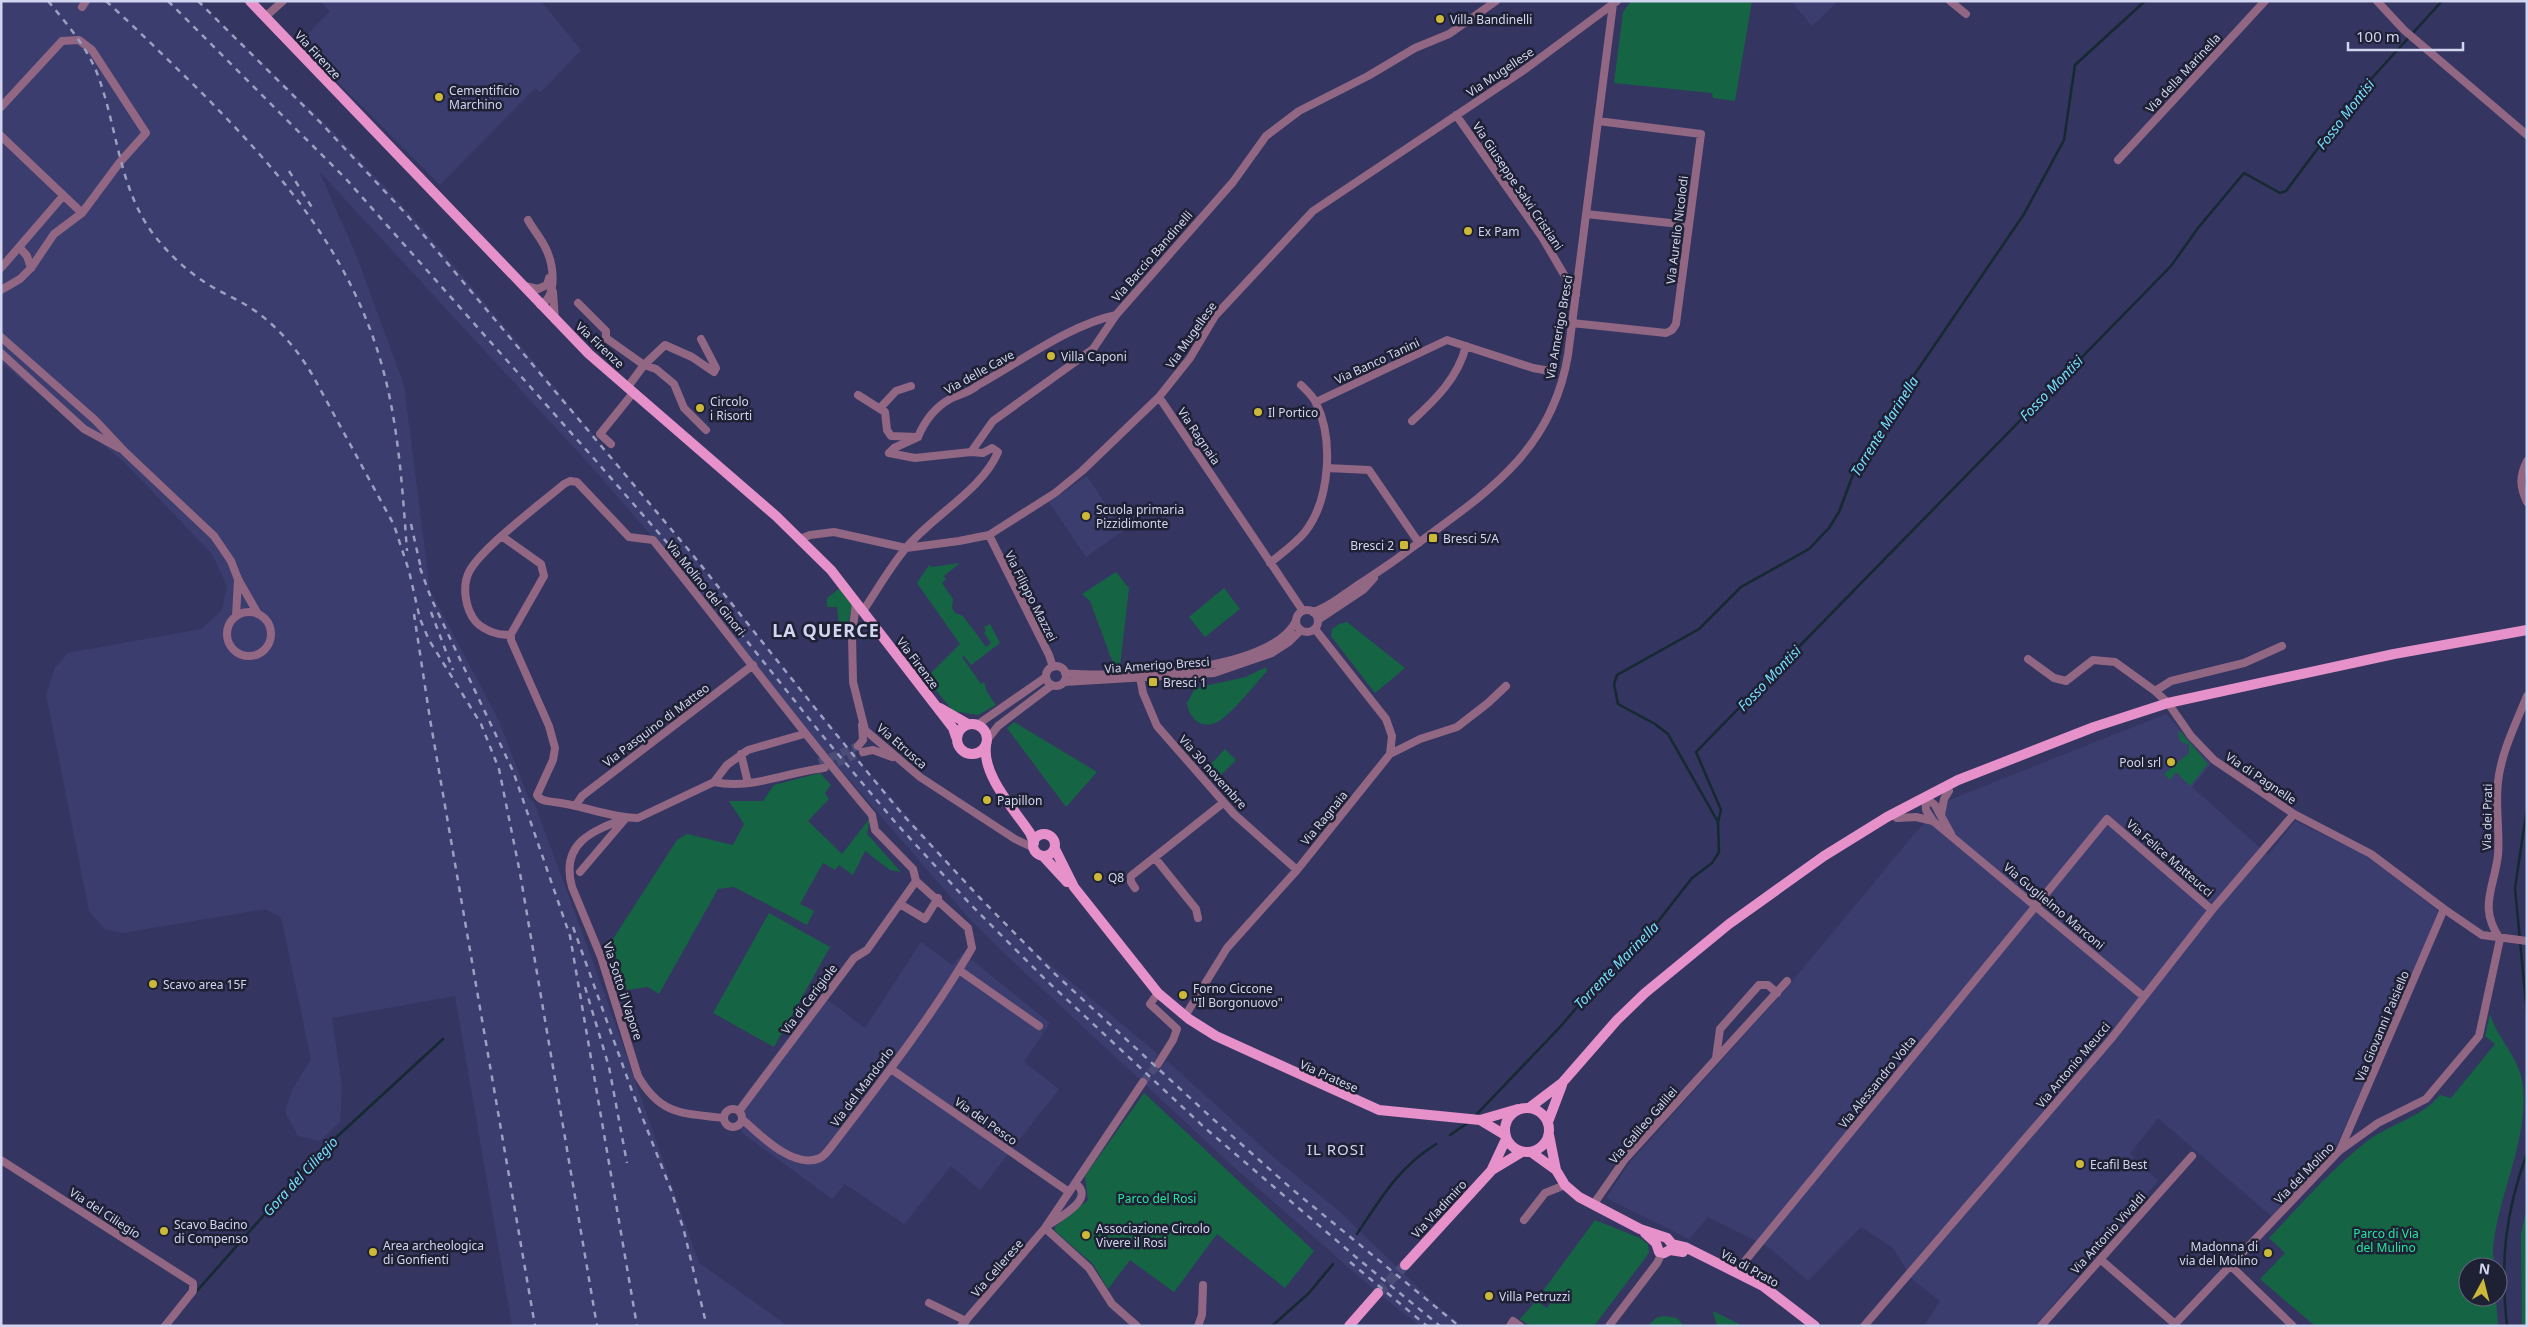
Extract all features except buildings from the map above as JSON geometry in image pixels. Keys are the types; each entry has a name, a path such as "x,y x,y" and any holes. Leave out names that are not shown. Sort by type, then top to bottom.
{"main road":[{"name":"Via Firenze","path":"250,1 554,320 630,390 800,539 831,570 953,728 958,746 964,753 974,758 990,774 1030,833 1037,854 1043,856 1074,888 1158,993 1187,1018"},
{"path":"1867,831 1897,818 1958,780 2094,727 2168,704 2394,654 2527,630"},
{"name":"Via Firenze","path":"933,704 984,730 986,743 985,761 990,774"},
{"path":"956,737 960,729 972,725"},
{"path":"964,753 979,753 986,743"},
{"path":"1506,1137 1507,1120 1562,1083 1617,1020 1645,993 1728,924 1799,872 1887,817 1949,791 1987,770"},
{"name":"Via Firenze","path":"1017,814 1054,839 1054,849 1074,888"},
{"path":"1034,845 1037,837 1044,834"},
{"path":"1043,856 1051,854 1054,849"},
{"name":"Via Pratese","path":"1187,1018 1254,1056 1370,1107 1396,1113 1476,1119"},
{"path":"1548,1122 1562,1083"},
{"path":"1476,1119 1523,1108 1542,1113 1548,1122"},
{"name":"Via di Prato","path":"1476,1119 1506,1137 1515,1149 1526,1152 1556,1170"},
{"name":"Via di Prato","path":"1548,1122 1556,1170 1565,1184 1593,1206 1659,1240 1667,1238 1668,1249"},
{"path":"1526,1152 1544,1144 1549,1135"},
{"name":"Via Vladimiro","path":"1405,1265 1491,1171 1506,1137"},
{"name":"Via Vladimiro","path":"1491,1171 1526,1152"},
{"name":"Via di Prato","path":"1659,1240 1656,1249 1685,1247 1763,1286 1815,1326"},
{"path":"1349,1326 1378,1293"}],"street":[{"path":"265,17 283,1"},
{"name":"Via Baccio Bandinelli","path":"971,452 993,421 1093,349 1116,315 1233,182 1266,136 1299,111 1368,76 1414,48 1449,34 1496,1"},
{"path":"1950,1 1966,14"},
{"name":"Via della Marinella","path":"2118,160 2265,1"},
{"path":"2377,1 2404,30 2527,135"},
{"name":"Via Mugellese","path":"800,539 810,535 834,532 906,548 989,535 1054,493 1082,471 1159,397 1190,358 1215,316 1313,210 1524,70 1615,3"},
{"name":"Via Amerigo Bresci","path":"1313,612 1332,604 1376,575 1499,482 1534,440 1549,414 1564,375 1615,3"},
{"path":"1,107 58,44 65,40 78,40 92,50 146,133 120,162 82,213 54,234 31,268 20,279 1,290"},
{"name":"Via Giuseppe Salvi Cristiani","path":"1456,115 1542,237 1576,295"},
{"name":"Via Aurelio Nicolodi","path":"1572,323 1666,333 1672,330 1676,324 1701,134 1598,121"},
{"path":"1,136 82,213"},
{"path":"1,268 63,196"},
{"path":"1586,214 1689,225"},
{"path":"528,220 546,248 550,268 554,320"},
{"path":"20,248 27,256 31,268"},
{"path":"518,282 528,288 550,287"},
{"path":"540,305 550,287"},
{"path":"578,303 606,331 606,338 644,365 656,369 674,384 684,408 706,430"},
{"name":"Via delle Cave","path":"918,437 932,412 950,399 970,392 978,385 1078,328 1100,318 1116,315"},
{"path":"1,337 95,420 125,452 214,536 231,561 238,579 258,614 269,626 270,637 262,650 250,655 233,649 228,638 228,626 236,616 246,612 258,614"},
{"path":"610,444 600,434 630,390 644,365 665,345 692,357 714,372 716,368 702,339"},
{"name":"Via Banco Tanini","path":"1316,402 1447,340 1466,346"},
{"path":"1412,421 1439,395 1454,377 1463,358 1466,346 1533,368 1550,371"},
{"path":"1,352 84,429 125,452"},
{"path":"1270,563 1298,538 1315,516 1326,468 1326,440 1316,402 1301,385"},
{"path":"881,407 896,391 911,386"},
{"path":"858,395 872,406 881,407 885,412 887,430 891,436 918,437"},
{"name":"Via Ragnaia","path":"1159,397 1303,611"},
{"path":"860,607 906,548 931,522 971,487 998,452 994,448 982,453 971,452 915,458 889,453 894,448 918,437"},
{"path":"2527,461 2521,473 2520,485 2527,502"},
{"path":"1326,468 1369,470 1418,543"},
{"name":"Via Molino del Ginori","path":"511,634 504,636 494,633 477,622 464,588 470,570 503,537 564,484 570,481 577,482 628,537 653,540 804,734"},
{"name":"Via Filippo Mazzei","path":"989,535 1049,655 1053,667"},
{"path":"503,537 540,564 544,576 529,606 511,634 511,640 549,726 555,748 553,760 537,794 543,800 576,805 626,818 580,872"},
{"name":"Via Amerigo Bresci","path":"1318,620 1363,590 1376,575"},
{"path":"236,616 238,579"},
{"name":"Via Etrusca","path":"860,607 852,659 857,701 865,730 904,764 946,795 1015,839 1034,845"},
{"path":"1303,611 1313,612 1318,620 1315,629"},
{"name":"Via Amerigo Bresci","path":"1065,673 1139,676 1212,666 1281,640 1303,611"},
{"path":"1296,621 1301,630 1307,632 1315,629"},
{"path":"1315,629 1386,719 1392,736 1390,754"},
{"name":"Via Amerigo Bresci","path":"1064,682 1214,673 1272,652 1289,642 1301,630"},
{"path":"2155,691 2171,682 2244,663 2282,646"},
{"name":"Via di Pagnelle","path":"2028,659 2054,678 2066,681 2093,660 2115,662 2155,691 2168,704 2191,736 2214,760 2294,814 2371,854 2444,910 2482,935 2503,939"},
{"name":"Via Pasquino di Matteo","path":"576,805 582,796 752,666"},
{"path":"972,725 1046,677 1047,672 1053,667 1059,667 1065,673 1064,682 1057,686 1052,685 998,726 986,743"},
{"name":"Via 30 novembre","path":"1139,676 1143,693 1157,726 1223,803 1297,870"},
{"path":"1046,677 1052,685"},
{"path":"1390,754 1420,739 1457,727 1506,686"},
{"name":"Via dei Prati","path":"2503,939 2491,926 2488,910 2498,854 2498,782 2506,749 2527,696"},
{"path":"857,701 863,730 861,749 873,750 904,764"},
{"path":"822,765 729,786 714,782 727,765 748,750 804,734 872,815 875,830 913,869 916,881 938,898 925,919 900,904"},
{"path":"741,754 748,783"},
{"name":"Via Ragnaia","path":"1187,1018 1227,948 1297,870 1390,754"},
{"name":"Via Sotto il Vapore","path":"714,782 648,815 626,818 600,827 580,841 575,849 571,858 570,878 601,957 638,1076 648,1093 661,1104 687,1114 724,1118"},
{"path":"1941,815 1944,799 1949,791"},
{"name":"Via Guglielmo Marconi","path":"1927,801 1941,815 1951,834"},
{"name":"Via Guglielmo Marconi","path":"1927,801 1933,821"},
{"path":"1135,888 1131,882 1131,876 1223,803"},
{"path":"600,811 604,818 600,827"},
{"name":"Via Antonio Meucci","path":"1864,1326 2098,1054 2212,910 2294,814"},
{"name":"Via Guglielmo Marconi","path":"1897,818 1916,817 1933,821 1951,834 2143,996"},
{"name":"Via Felice Matteucci","path":"2036,905 2107,819 2212,910"},
{"path":"1156,858 1196,909 1198,918"},
{"name":"Via di Cerigiole","path":"739,1111 854,958 867,950 916,881"},
{"name":"Via del Mandorlo","path":"740,1122 802,1162 820,1158 831,1147 891,1068 959,970 972,948 968,928 938,898"},
{"name":"Via Alessandro Volta","path":"1736,1272 2036,905"},
{"name":"Via Giovanni Paisiello","path":"2339,1151 2444,910"},
{"path":"2503,939 2527,941"},
{"name":"Via del Molino","path":"2174,1325 2339,1151 2378,1123 2426,1099 2479,1036 2503,939"},
{"path":"959,970 1039,1026"},
{"name":"Via Galileo Galilei","path":"1593,1206 1625,1160 1787,981"},
{"name":"Via Galileo Galilei","path":"1714,1062 1720,1029 1759,985 1768,985 1777,992"},
{"path":"1158,993 1150,1004 1177,1029 1173,1040 1158,1064"},
{"path":"1719,1039 1724,1044 1731,1043"},
{"name":"Via del Pesco","path":"891,1068 1068,1192"},
{"name":"Via Cellerese","path":"930,1303 964,1323 1045,1228 1143,1082"},
{"path":"729,1110 739,1111 740,1122 730,1126 724,1118 729,1110"},
{"name":"Via Antonio Vivaldi","path":"2042,1326 2192,1156"},
{"name":"Via del Ciliegio","path":"1,1160 193,1283 194,1287 165,1325"},
{"name":"Via Cellerese","path":"1045,1228 1079,1202 1081,1188 1075,1183"},
{"path":"1524,1220 1546,1193 1565,1184"},
{"path":"1045,1228 1089,1268 1112,1304 1137,1326"},
{"path":"1609,1326 1668,1249"},
{"path":"2100,1259 2174,1325"},
{"path":"2230,1265 2293,1326"},
{"path":"1198,1326 1202,1315 1204,1285"},
{"path":"1510,1326 1513,1321 1520,1326"}],"shaded area":[{"path":"1,1 198,1 329,127 413,217 869,772 1006,928 1158,1054 1155,1061 1161,1067 1167,1061 1271,1155 1341,1213 1433,1302 1462,1326 1420,1326 1378,1293 1237,1170 1009,958 968,917 809,733 650,534 591,466 319,171 355,252 404,385 430,590 499,721 529,799 534,802 604,992 699,1263 788,1326 512,1326 455,996 332,1018 342,1087 340,1122 320,1141 298,1136 285,1112 292,1090 311,1059 281,917 265,909 122,933 105,929 89,911 46,694 55,668 68,653 201,629 222,610 227,586 212,554 123,461 1,363"},
{"name":"Cementificio Marchino","path":"320,1 541,1 581,50 541,92 535,88 440,185 299,43 330,11"},
{"path":"1791,1 1838,1 1812,26"},
{"name":"Scuola primaria Pizzidimonte","path":"1087,476 1123,531 1086,557 1049,502"},
{"path":"2166,714 2211,764 2192,787 2268,855 2295,821 2373,859 2439,912 2336,1147 2271,1216 2158,1118 2130,1154 2158,1181 2035,1326 1924,1326 1940,1301 1913,1280 1893,1248 1861,1227 1808,1281 1770,1248 1708,1217 1689,1239 1606,1198 1630,1162 1790,984 1916,832 1944,802"},
{"path":"921,942 952,965 963,953 1050,1023 1024,1062 1059,1089 980,1190 951,1166 904,1224 845,1184 832,1199 741,1132 740,1102 820,994 865,1028"}],"green space":[{"path":"1631,1 1752,1 1735,101 1713,98 1712,93 1614,83 1623,12"},
{"path":"960,563 944,576 946,579 942,583 953,599 952,608 955,613 963,616 986,647 991,643 984,633 986,631 984,627 990,624 1000,643 971,665 964,656 962,657 981,684 984,682 987,692 996,705 978,715 953,711 926,678 960,644 917,583 929,565 932,567"},
{"path":"1116,572 1129,588 1120,666 1114,666 1090,601 1082,594"},
{"path":"840,588 852,605 848,627 839,626 837,607 827,607 827,598"},
{"path":"1224,588 1240,609 1205,637 1189,617"},
{"path":"1347,622 1405,668 1375,693 1331,636 1332,629 1339,624"},
{"path":"1266,667 1267,671 1222,719 1206,725 1193,718 1187,703 1195,688 1246,677"},
{"path":"1014,722 1097,772 1066,807 1007,728"},
{"path":"2180,731 2208,764 2190,786 2176,772 2170,780 2164,774 2189,753 2189,745 2180,741 2178,732"},
{"path":"1225,749 1236,760 1220,776 1209,766"},
{"path":"820,773 831,785 825,793 829,799 808,821 842,854 870,818 867,834 901,872 890,870 865,851 853,875 839,865 835,870 823,863 800,904 814,911 807,925 734,887 718,889 659,994 648,987 627,990 611,942 677,840 687,834 733,845 744,824 729,801 763,801 774,785"},
{"path":"769,913 830,947 774,1047 713,1013"},
{"name":"Parco di Via del Mulino","path":"2490,1014 2521,1076 2523,1086 2522,1125 2497,1221 2494,1257 2458,1257 2458,1307 2497,1307 2498,1326 2315,1326 2260,1279 2285,1253 2269,1238 2328,1176 2366,1142 2424,1110 2440,1095 2451,1098 2495,1044 2485,1036"},
{"name":"Parco del Rosi","path":"1144,1093 1314,1251 1285,1288 1217,1234 1174,1292 1130,1260 1108,1289 1093,1264 1055,1231 1055,1227 1088,1200 1085,1176"},
{"path":"2527,1206 2527,1326 2522,1326 2521,1234"},
{"path":"1595,1220 1640,1238 1648,1244 1649,1252 1646,1257 1594,1326 1530,1326 1520,1319 1536,1301 1547,1308 1553,1299 1543,1291"},
{"path":"1713,1311 1743,1326 1717,1326"},
{"path":"1663,1316 1677,1318 1684,1326 1648,1326 1656,1318"}],"waterway":[{"name":"Torrente Marinella","path":"1475,1116 1561,1026 1599,981 1642,942 1692,878 1712,863 1719,852 1718,822 1668,734 1655,724 1618,704 1614,684 1617,675 1699,629 1741,587 1809,549 1829,528 1839,512 1857,464 1908,384 2024,214 2064,140 2075,65 2145,1"},
{"name":"Fosso Montisi","path":"1718,822 1721,810 1696,752 2171,266 2198,228 2244,173 2280,193 2286,191 2362,89 2442,1"},
{"path":"2527,808 2515,888 2527,1014"},
{"name":"Gora del Ciliegio","path":"196,1292 316,1156 443,1039"},
{"name":"Torrente Marinella","path":"1450,1135 1469,1122"},
{"name":"Torrente Marinella","path":"1357,1234 1391,1184 1411,1163 1436,1144"},
{"path":"2507,1326 2504,1280 2506,1238 2509,1217 2527,1153"},
{"name":"Torrente Marinella","path":"1272,1326 1309,1293 1333,1264"}],"tunnel":[{"path":"819,762 858,746"},
{"path":"826,767 863,752"},
{"path":"1143,1082 1158,1064"},
{"path":"1378,1293 1405,1265"}],"railway":[{"path":"48,1 82,44 93,63 104,93 131,194 151,231 168,252 188,270 251,308 282,334 302,358 313,376 394,525 409,571 420,619 429,640 481,724 499,769 520,873 597,1326"},
{"path":"106,1 199,90 254,148 303,208 325,239 344,273 361,308 376,346 389,396 398,448 407,551"},
{"path":"168,1 346,179 683,561 822,735 895,822 971,905 1047,981 1205,1128 1440,1326"},
{"path":"198,1 320,122 406,214 692,554 903,815 980,898 1055,974 1213,1119 1293,1190 1459,1326"},
{"path":"289,171 313,209"},
{"path":"411,524 422,573"},
{"path":"420,568 431,598 513,771 570,936 637,1326"},
{"path":"431,612 453,670"},
{"path":"414,614 430,719 535,1326"},
{"path":"573,927 632,1091 671,1190 684,1231 705,1319"},
{"path":"585,987 609,1067 627,1163"},
{"path":"1350,1262 1427,1326"}],"place":[{"name":"Villa Bandinelli","path":"1440,19"},
{"name":"Cementificio Marchino","path":"439,97"},
{"name":"Ex Pam","path":"1468,231"},
{"name":"Villa Caponi","path":"1051,356"},
{"name":"Circolo i Risorti","path":"700,408"},
{"name":"Il Portico","path":"1258,412"},
{"name":"Scuola primaria Pizzidimonte","path":"1086,516"},
{"name":"Bresci 5/A","path":"1433,538"},
{"name":"Bresci 2","path":"1404,545"},
{"name":"Bresci 1","path":"1153,682"},
{"name":"Pool srl","path":"2171,762"},
{"name":"Papillon","path":"987,800"},
{"name":"Q8","path":"1098,877"},
{"name":"Scavo area 15F","path":"153,984"},
{"name":"Forno Ciccone \"Il Borgonuovo\"","path":"1183,995"},
{"name":"Ecafil Best","path":"2080,1164"},
{"name":"Scavo Bacino di Compenso","path":"164,1231"},
{"name":"Associazione Circolo Vivere il Rosi","path":"1086,1235"},
{"name":"Area archeologica di Gonfienti","path":"373,1252"},
{"name":"Madonna di via del Molino","path":"2268,1253"},
{"name":"Villa Petruzzi","path":"1489,1296"}],"district":[{"name":"LA QUERCE","path":"826,630"},
{"name":"IL ROSI","path":"1336,1149"}]}
